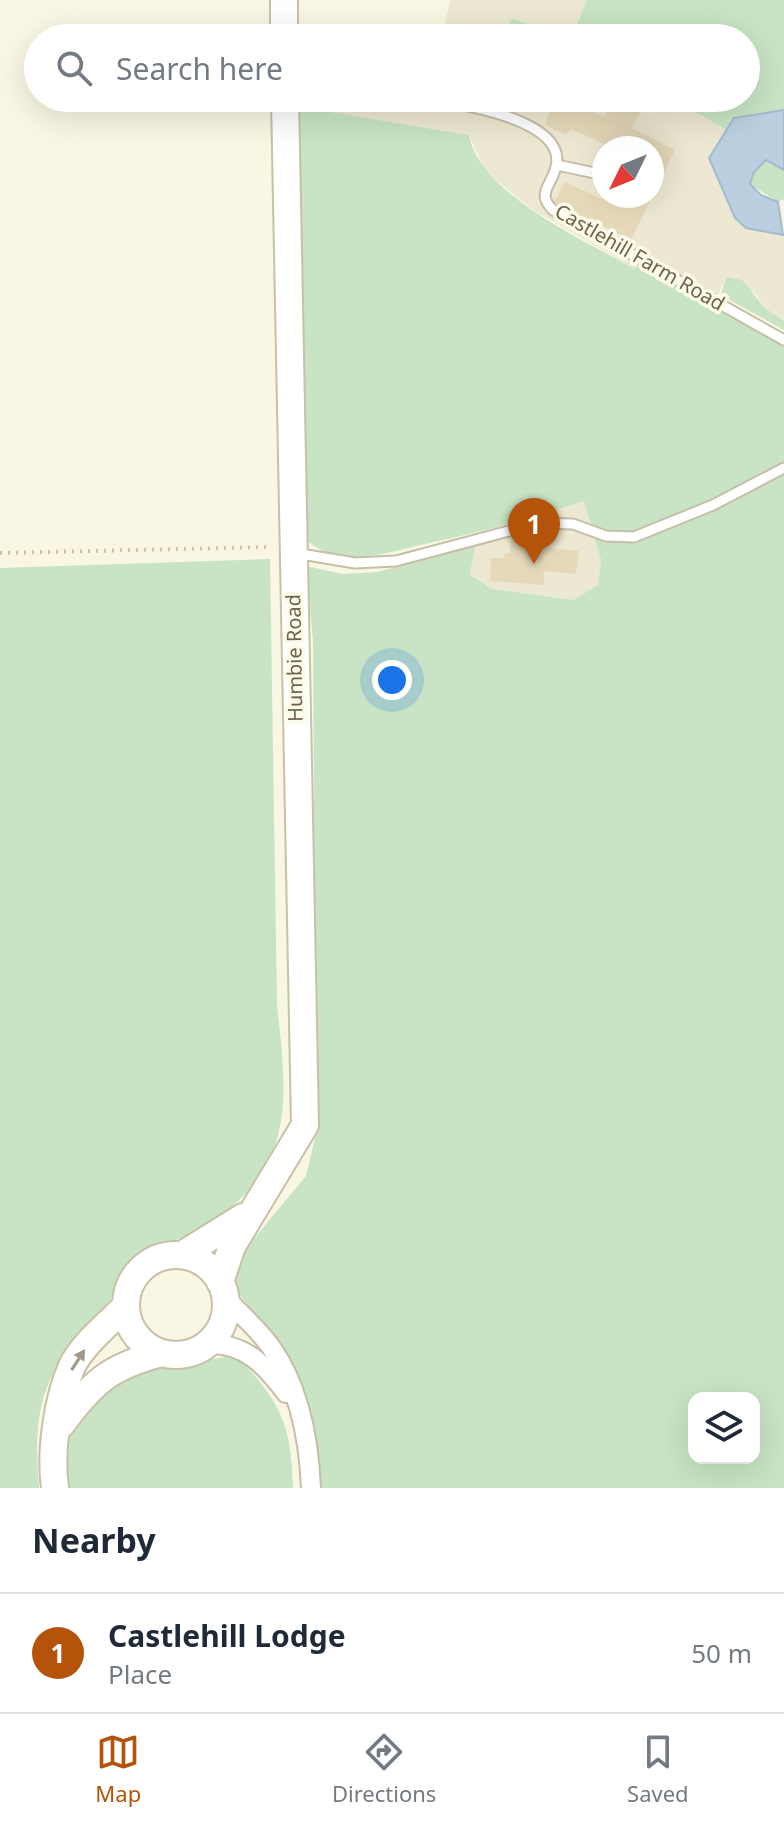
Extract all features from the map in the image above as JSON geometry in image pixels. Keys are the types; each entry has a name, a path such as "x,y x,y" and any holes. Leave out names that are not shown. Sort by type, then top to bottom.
{"street":[{"path":"284,0 284,24"},
{"name":"Humbie Road","path":"207,1344 222,1323 223,1290 232,1246 305,1125 285,112"},
{"name":"Humbie Road","path":"55,1488 58,1429 73,1364 126,1306 133,1279 154,1260 182,1255 258,1206"},
{"path":"182,1255 204,1264 271,1347 300,1411 309,1445 311,1488"},
{"path":"126,1306 136,1336 162,1353"},
{"path":"58,1429 93,1384 112,1370 162,1353 193,1352 207,1344 226,1343 245,1350 264,1366 300,1411"}],"lane":[{"path":"493,112 525,122 546,138 556,153 557,165 592,172"},
{"name":"Castlehill Farm Road","path":"557,165 544,194 544,202 553,210 784,340"},
{"path":"292,550 355,563 396,561 539,523 573,524 606,536 634,537 713,505 784,468"}],"path":[{"path":"0,553 292,550"}],"shaded area":[{"path":"450,0 587,0 577,24 530,24 512,18 508,24 445,24"},
{"path":"330,112 696,112 727,130 709,158 783,235 784,228 784,321 765,308 756,294 726,277 714,305 641,261 636,269 533,210 485,171 469,135"},
{"path":"584,501 601,560 598,585 573,600 494,589 470,575 477,535"}],"green space":[{"path":"587,0 784,0 784,110 735,118 727,130 696,112 760,112 760,24 577,24"},
{"path":"512,18 528,24 508,24"},
{"path":"298,112 330,112 469,135 477,157 493,177 538,214 635,269 641,261 784,346 784,1488 320,1488 312,1431 297,1379 274,1336 232,1284 241,1254 306,1176 316,1134 313,641 306,566 343,574 377,572 475,546 470,575 493,589 573,600 598,585 601,560 584,501 491,529 402,550 350,557 318,549 305,538"},
{"path":"766,160 784,170 784,199 778,202 750,184 754,172"},
{"path":"726,277 742,280 765,308 784,321 784,330 721,295"},
{"path":"270,559 277,1005 283,1073 279,1132 270,1158 255,1183 233,1206 202,1228 143,1253 125,1268 104,1310 68,1350 49,1382 38,1433 39,1488 0,1488 0,568"},
{"path":"236,1355 264,1387 281,1415 290,1447 293,1488 67,1488 67,1444 86,1406 106,1387 136,1372"}],"water":[{"path":"784,110 784,170 766,160 754,172 750,184 761,195 778,202 783,235 746,228 735,218 709,158 734,118"}],"building":[{"path":"550,112 593,112 604,116 606,112 641,112 632,128 648,136 592,136 592,138 571,129 566,135 545,125"},
{"path":"664,144 675,150 664,172"},
{"path":"565,182 592,194 592,208 647,208 631,240 554,203"},
{"path":"511,538 538,540 537,547 579,551 576,574 544,571 544,585 490,581 491,558 504,558 505,553 510,553"}],"place":[{"name":"Castlehill Lodge","path":"534,564"}]}
